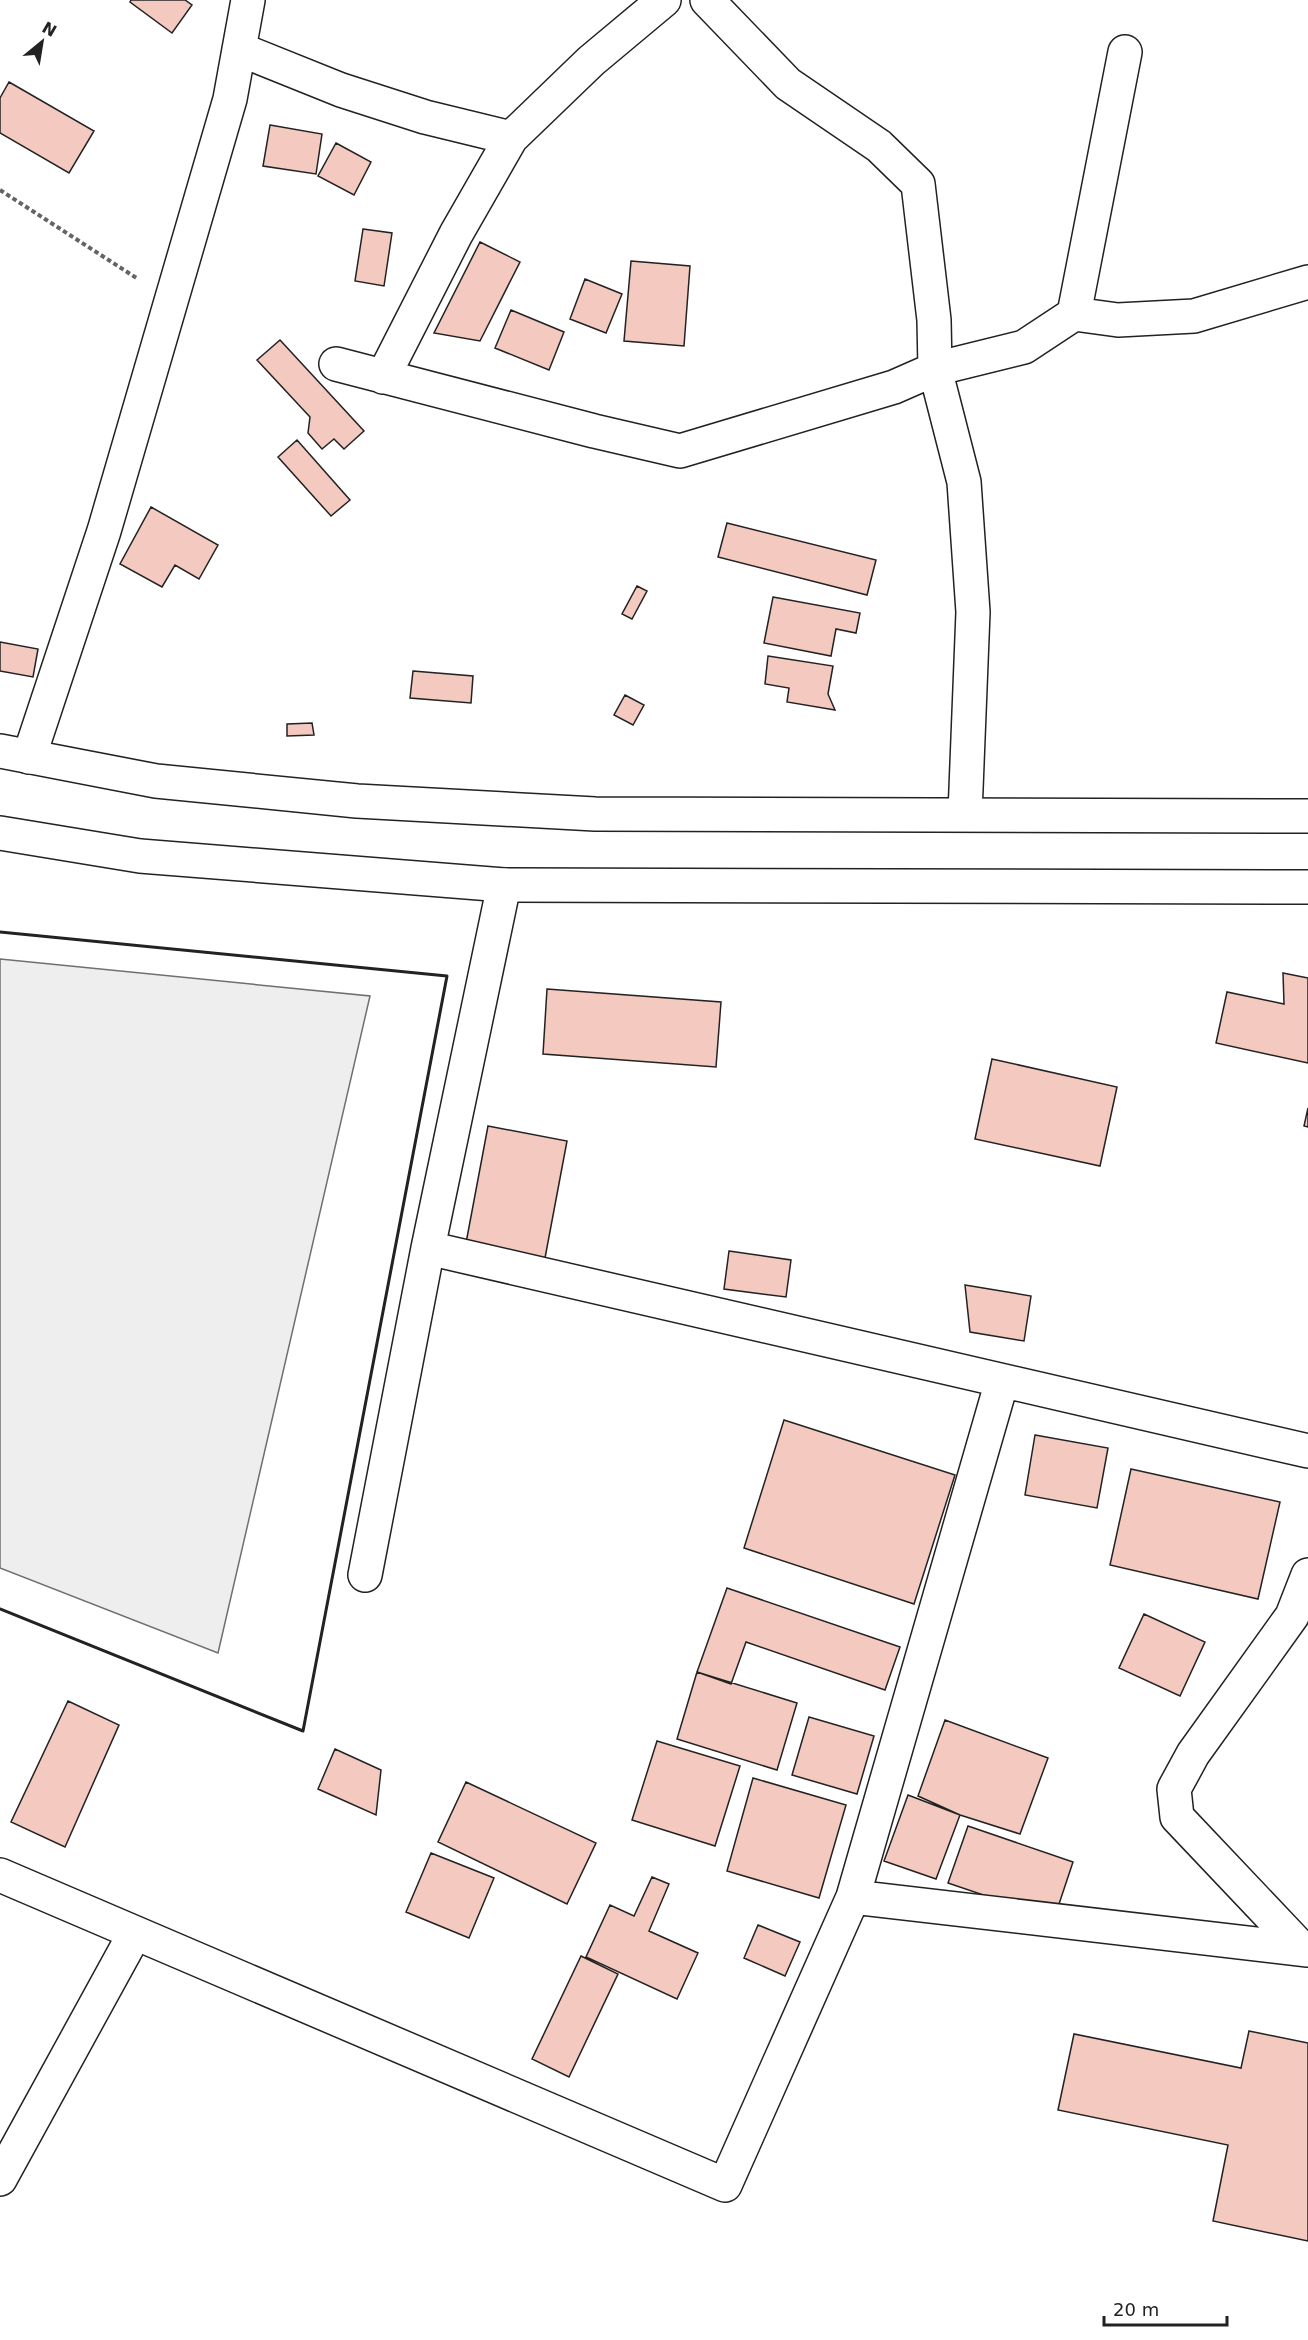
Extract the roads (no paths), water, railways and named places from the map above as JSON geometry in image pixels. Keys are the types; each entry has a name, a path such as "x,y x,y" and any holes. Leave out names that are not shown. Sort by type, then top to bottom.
{"street":[{"path":"248,0 230,99 104,531 14,754 156,781 357,801 595,814 1308,816"},
{"path":"383,377 456,234 512,138 591,61 664,0"},
{"path":"707,0 788,84 879,146 918,184 934,320 935,369 964,482 973,612 965,814"},
{"path":"239,49 351,93 425,117 512,138"},
{"path":"1074,314 1125,52"},
{"path":"336,364 680,451 894,387 935,369 1024,347 1074,314 1118,320 1194,316 1308,282"},
{"path":"0,833 140,856 504,885 1308,887"},
{"path":"365,1575 428,1248 504,885"},
{"path":"428,1248 1308,1452"},
{"path":"0,1875 725,2185 853,1897 1002,1381"},
{"path":"1305,1950 1177,1817 1174,1789 1193,1754 1292,1616 1308,1575"},
{"path":"853,1897 1305,1950"},
{"path":"0,2179 135,1933"}]}
